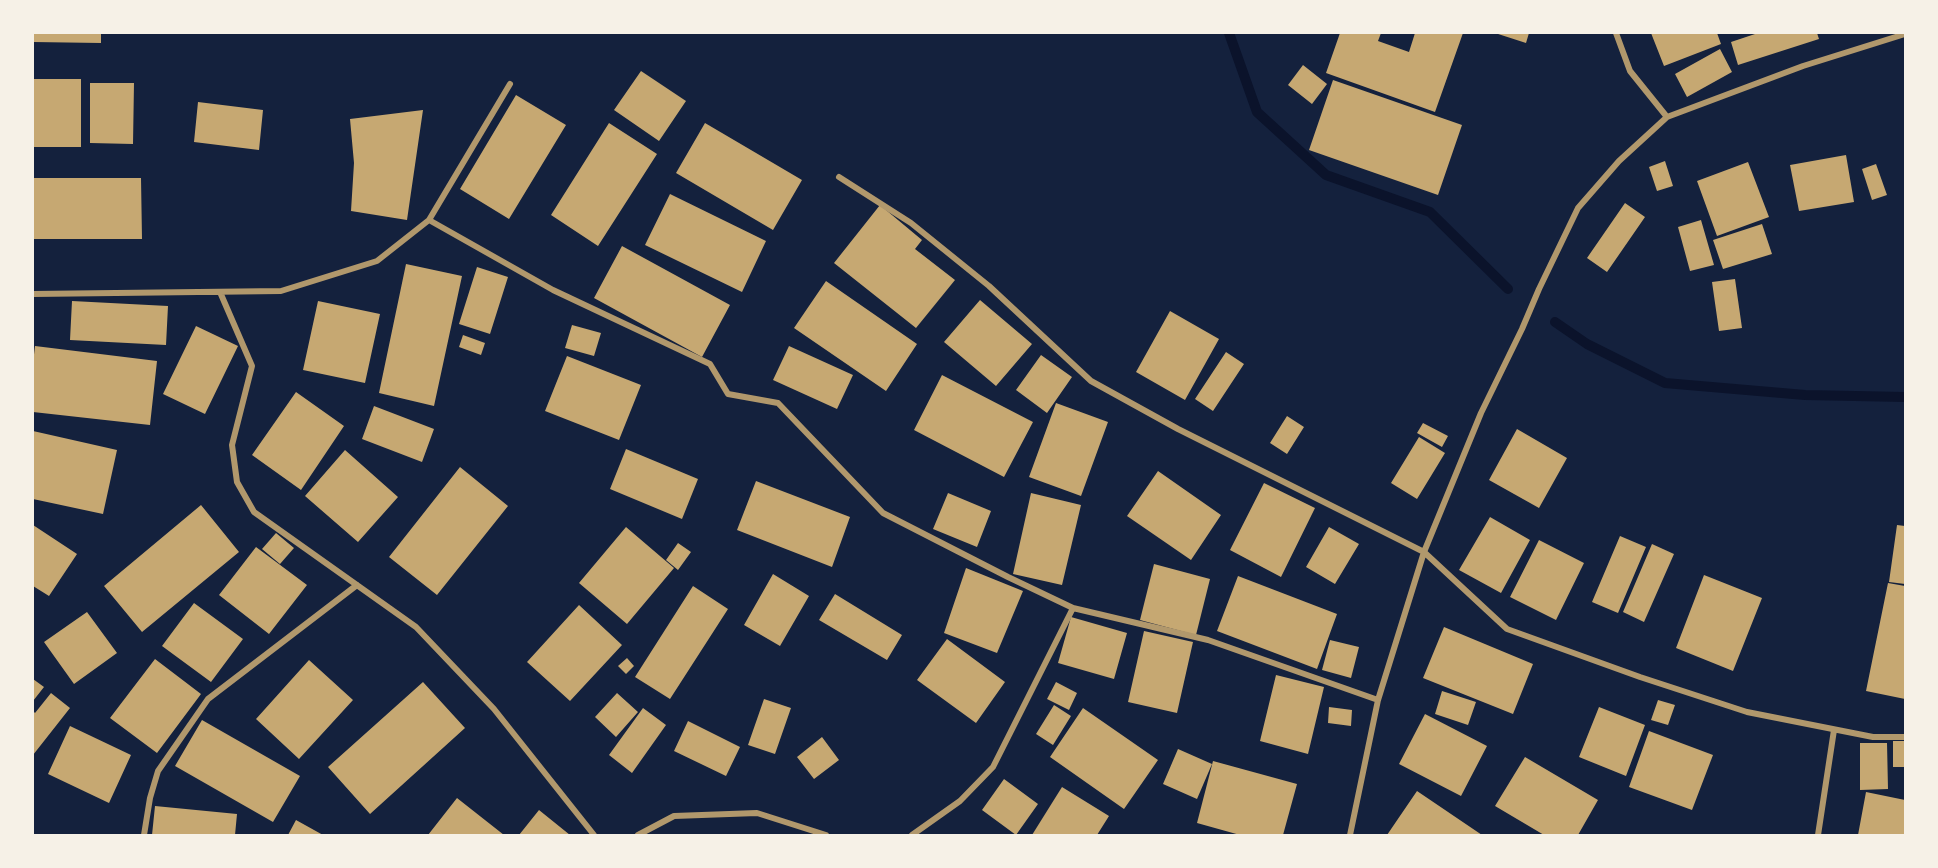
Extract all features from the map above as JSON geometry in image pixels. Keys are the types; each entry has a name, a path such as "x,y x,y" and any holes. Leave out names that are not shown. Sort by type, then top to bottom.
{"street":[{"path":"1616,33 1630,70 1667,117"},
{"path":"1350,835 1378,700 1424,552 1481,413 1578,208 1619,161 1667,117 1803,66 1905,34"},
{"path":"33,294 281,291 377,261 429,219 510,84"},
{"path":"839,177 911,223 989,286 1091,381 1178,429 1424,552 1507,629 1640,677 1747,712 1873,737 1905,737"},
{"path":"429,219 553,290 710,364 728,394 778,403 883,513 1008,577 1073,608 1208,640 1378,700"},
{"path":"220,292 252,366 232,445 237,482 254,512 416,627 494,710 594,835"},
{"path":"144,835 150,798 158,771 208,699 357,585"},
{"path":"912,835 960,801 993,767 1073,608"},
{"path":"1818,835 1834,730"},
{"path":"638,835 674,816 757,813 826,835"}],"building":[{"path":"33,33 101,33 101,43 33,42"},
{"path":"1340,33 1381,33 1378,41 1409,52 1415,33 1463,33 1435,112 1326,73"},
{"path":"1495,33 1529,33 1526,43"},
{"path":"1651,33 1717,33 1721,44 1664,66"},
{"path":"1758,33 1817,33 1819,39 1738,65 1731,42"},
{"path":"1720,49 1732,72 1687,97 1675,74"},
{"path":"1303,65 1327,84 1312,104 1288,85"},
{"path":"641,71 686,101 659,141 614,110"},
{"path":"33,79 81,79 81,147 33,147"},
{"path":"1333,80 1462,125 1438,195 1309,150"},
{"path":"90,83 134,83 133,144 90,143"},
{"path":"516,95 566,125 509,219 460,189"},
{"path":"198,102 263,110 259,150 194,142"},
{"path":"423,110 407,220 351,211 354,163 350,119"},
{"path":"609,123 657,154 598,246 551,215"},
{"path":"705,123 802,180 773,230 676,173"},
{"path":"1846,155 1854,202 1799,211 1790,165"},
{"path":"1665,161 1673,186 1657,191 1649,167"},
{"path":"1748,162 1769,217 1717,236 1697,181"},
{"path":"1876,164 1887,195 1872,200 1862,169"},
{"path":"33,178 141,178 142,239 33,239"},
{"path":"670,194 766,241 742,292 645,245"},
{"path":"1625,203 1645,217 1607,272 1587,258"},
{"path":"880,205 922,240 915,249 955,280 916,328 834,263"},
{"path":"1701,220 1714,265 1690,271 1678,227"},
{"path":"1762,224 1772,254 1723,269 1713,240"},
{"path":"622,246 730,305 702,357 594,298"},
{"path":"406,264 462,276 434,406 379,393"},
{"path":"477,267 508,277 490,334 459,324"},
{"path":"1735,279 1742,328 1719,331 1712,282"},
{"path":"826,281 917,344 886,391 794,328"},
{"path":"980,300 1032,344 996,386 944,342"},
{"path":"72,301 168,306 166,345 70,340"},
{"path":"318,301 380,314 365,383 303,370"},
{"path":"1170,311 1219,339 1185,400 1136,372"},
{"path":"572,325 601,333 594,356 565,348"},
{"path":"196,326 238,346 205,414 163,394"},
{"path":"463,335 485,343 481,355 459,347"},
{"path":"35,346 157,361 150,425 33,412"},
{"path":"789,346 853,375 837,409 773,380"},
{"path":"1226,352 1244,364 1213,411 1195,399"},
{"path":"1041,355 1072,377 1047,413 1016,390"},
{"path":"567,356 641,385 619,440 545,411"},
{"path":"942,375 1033,422 1004,477 914,430"},
{"path":"296,392 344,426 301,490 252,455"},
{"path":"1056,403 1108,422 1081,496 1029,477"},
{"path":"374,406 434,429 422,462 362,439"},
{"path":"1287,416 1304,427 1287,454 1270,443"},
{"path":"1423,423 1448,436 1442,447 1417,433"},
{"path":"1517,429 1567,458 1539,508 1489,480"},
{"path":"33,431 117,450 103,514 33,499"},
{"path":"1419,437 1445,453 1417,499 1391,483"},
{"path":"626,449 698,479 682,519 610,489"},
{"path":"345,450 398,497 358,542 305,496"},
{"path":"460,467 508,506 437,595 389,557"},
{"path":"1158,471 1221,515 1191,560 1127,516"},
{"path":"756,481 850,517 832,567 737,530"},
{"path":"1264,483 1315,508 1281,577 1230,550"},
{"path":"948,493 991,511 977,547 933,529"},
{"path":"1031,493 1081,505 1062,585 1013,574"},
{"path":"201,505 239,552 142,632 104,586"},
{"path":"1490,517 1530,540 1501,593 1459,570"},
{"path":"33,525 77,554 49,596 33,586"},
{"path":"1897,525 1905,526 1905,584 1889,582"},
{"path":"626,527 674,568 627,624 579,583"},
{"path":"1329,527 1359,544 1335,584 1306,567"},
{"path":"276,533 294,548 280,564 262,549"},
{"path":"1620,536 1646,547 1618,613 1592,602"},
{"path":"1539,540 1584,563 1556,620 1510,597"},
{"path":"678,543 691,552 678,570 666,560"},
{"path":"1652,544 1674,554 1644,622 1623,612"},
{"path":"256,547 307,585 269,634 219,595"},
{"path":"1154,564 1210,579 1196,635 1140,620"},
{"path":"966,568 1023,591 997,653 944,633"},
{"path":"773,574 809,596 780,646 744,625"},
{"path":"1704,575 1762,598 1733,671 1676,648"},
{"path":"1238,576 1337,614 1317,669 1217,631"},
{"path":"1888,583 1905,586 1905,699 1866,691"},
{"path":"693,586 728,609 670,699 635,677"},
{"path":"835,594 902,635 887,660 819,620"},
{"path":"194,603 243,639 211,682 162,646"},
{"path":"579,605 622,645 570,701 527,662"},
{"path":"87,612 117,653 74,684 44,642"},
{"path":"1071,617 1127,633 1114,679 1058,663"},
{"path":"1444,627 1533,664 1513,714 1423,678"},
{"path":"1144,631 1193,642 1177,713 1128,702"},
{"path":"947,639 1005,682 976,723 917,680"},
{"path":"1330,640 1359,647 1351,678 1322,670"},
{"path":"627,658 634,666 626,674 618,666"},
{"path":"155,659 201,694 157,753 110,718"},
{"path":"309,660 353,700 299,759 256,719"},
{"path":"1276,675 1324,687 1308,754 1260,741"},
{"path":"33,679 44,687 33,701"},
{"path":"423,682 465,728 370,814 328,767"},
{"path":"1056,682 1077,693 1069,710 1047,699"},
{"path":"1442,691 1476,702 1468,725 1435,714"},
{"path":"51,693 70,708 33,755 33,711 35,713"},
{"path":"617,693 638,712 616,737 595,717"},
{"path":"764,699 791,708 775,754 748,745"},
{"path":"1658,700 1675,705 1668,725 1651,720"},
{"path":"1054,705 1071,716 1053,745 1036,734"},
{"path":"1329,707 1352,710 1351,726 1328,723"},
{"path":"1599,707 1645,725 1626,776 1579,757"},
{"path":"643,708 666,725 632,773 609,755"},
{"path":"1083,708 1158,760 1124,809 1050,757"},
{"path":"1425,714 1487,746 1461,796 1399,764"},
{"path":"202,720 300,776 273,822 175,766"},
{"path":"688,721 740,747 726,776 674,751"},
{"path":"70,726 131,755 109,803 48,774"},
{"path":"1649,731 1713,755 1692,810 1629,787"},
{"path":"822,737 839,760 814,779 797,757"},
{"path":"1893,741 1904,741 1904,767 1893,767"},
{"path":"1860,743 1887,743 1888,789 1860,790"},
{"path":"1178,749 1212,764 1197,799 1163,784"},
{"path":"1525,757 1598,800 1578,835 1544,835 1495,806"},
{"path":"1213,761 1297,784 1283,835 1240,835 1197,823"},
{"path":"1004,779 1038,804 1016,835 982,810"},
{"path":"1062,787 1109,816 1097,835 1032,835"},
{"path":"1417,791 1482,835 1387,835"},
{"path":"1866,792 1905,800 1905,835 1858,835"},
{"path":"457,798 504,835 428,835"},
{"path":"155,806 237,814 235,835 152,835"},
{"path":"539,810 570,835 519,835"},
{"path":"296,820 323,835 288,835"}],"waterway":[{"path":"1229,33 1257,112 1326,175 1430,212 1508,289"},
{"path":"1555,322 1587,344 1665,383 1805,395 1905,397"}]}
